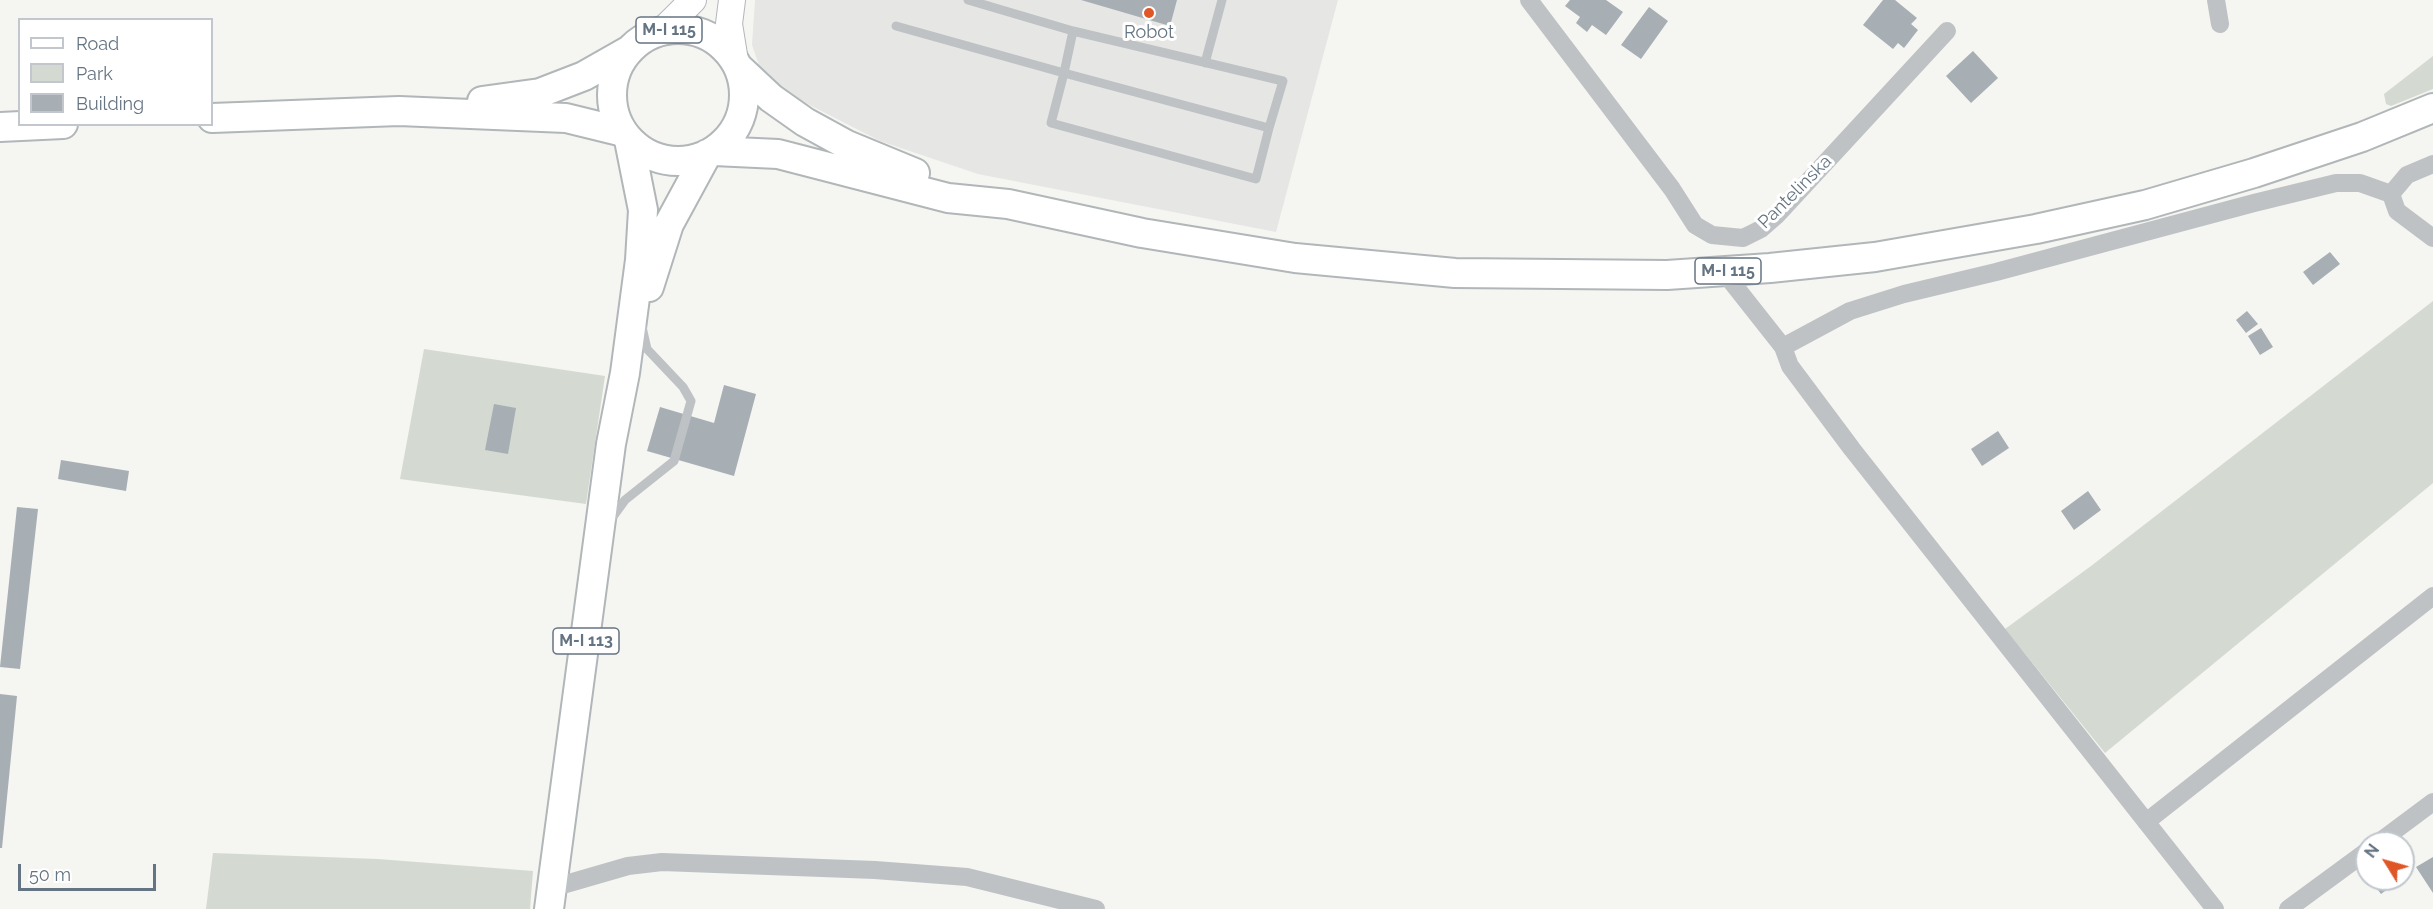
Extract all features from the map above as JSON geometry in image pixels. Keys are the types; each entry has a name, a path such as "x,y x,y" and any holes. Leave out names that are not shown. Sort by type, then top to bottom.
{"main road":[{"path":"662,31 693,0"},
{"path":"711,152 728,138 741,114 744,86 737,65 729,24 732,0"},
{"name":"M-I 115","path":"399,111 540,93 584,76 628,51 644,39 662,31 683,29 704,34 722,45 737,65 771,98 796,116 847,145 900,169 1008,204 1194,243 1295,258 1403,270 1510,275 1667,275 1813,264 1917,250 2036,229 2145,205 2254,173 2362,136 2433,108"},
{"name":"M-I 115","path":"628,51 617,70 612,91 614,112 626,136 646,153 666,160 687,161 711,152 778,154 948,198 1008,204"},
{"name":"M-I 115","path":"213,118 399,111 566,118 626,136"},
{"path":"0,127 21,126"},
{"name":"M-I 113","path":"550,898 611,444 625,373 640,260 643,210 626,136"},
{"name":"M-I 113","path":"625,373 669,224 711,152"}],"street":[{"name":"Pantelinska","path":"1529,0 1672,189 1695,225 1712,235 1743,238 1761,229 1777,215 1947,31"},
{"path":"2216,0 2220,24"},
{"path":"2391,194 2407,175 2433,164"},
{"path":"1783,347 1850,311 1904,294 2254,203 2336,183 2360,183 2391,194"},
{"path":"2391,194 2397,211 2433,238"},
{"path":"1723,271 1783,347 1790,366 1852,449 2215,909"},
{"path":"2146,822 2433,596"},
{"path":"2394,831 2433,802"},
{"path":"2288,909 2355,860"},
{"path":"550,898 628,866 662,862 875,870 967,877 1096,909"}],"lane":[{"path":"968,0 1074,31 1282,81 1256,179 1051,123 1074,31"},
{"path":"1205,63 1222,0"},
{"path":"896,26 1269,128"},
{"path":"600,534 625,500 674,461 692,401 683,387 647,349 640,319"}],"shaded area":[{"path":"755,0 1338,0 1276,232 978,174 880,141 794,97 762,74 752,45"}],"green space":[{"path":"2433,56 2433,89 2391,106 2386,104 2384,94"},
{"path":"2433,301 2433,483 2105,753 2005,629 2091,566"},
{"path":"424,349 605,376 586,504 400,479"},
{"path":"213,853 378,859 533,871 530,909 206,909"}],"building":[{"name":"Robot","path":"1081,0 1177,0 1170,26"},
{"path":"1570,0 1606,0 1623,12 1606,35 1592,25 1587,32 1576,23 1580,17 1565,6"},
{"path":"1883,0 1895,0 1917,18 1911,24 1918,30 1904,48 1898,43 1893,49 1863,25"},
{"path":"1649,7 1668,21 1641,59 1621,45"},
{"path":"1973,51 1998,78 1971,103 1946,76"},
{"path":"2330,252 2340,264 2313,285 2303,272"},
{"path":"2247,311 2258,324 2246,333 2236,320"},
{"path":"2261,328 2273,347 2260,355 2248,336"},
{"path":"724,385 756,394 734,476 647,451 660,407 714,423"},
{"path":"494,404 516,408 508,454 485,450"},
{"path":"1998,431 2009,448 1982,466 1971,449"},
{"path":"61,460 129,471 126,491 58,479"},
{"path":"2088,491 2101,510 2074,530 2061,511"},
{"path":"17,507 38,509 20,669 0,667"},
{"path":"0,694 17,696 2,848 0,848"},
{"path":"2433,857 2433,893 2416,867"}],"place":[{"name":"Robot","path":"1149,13"}]}
